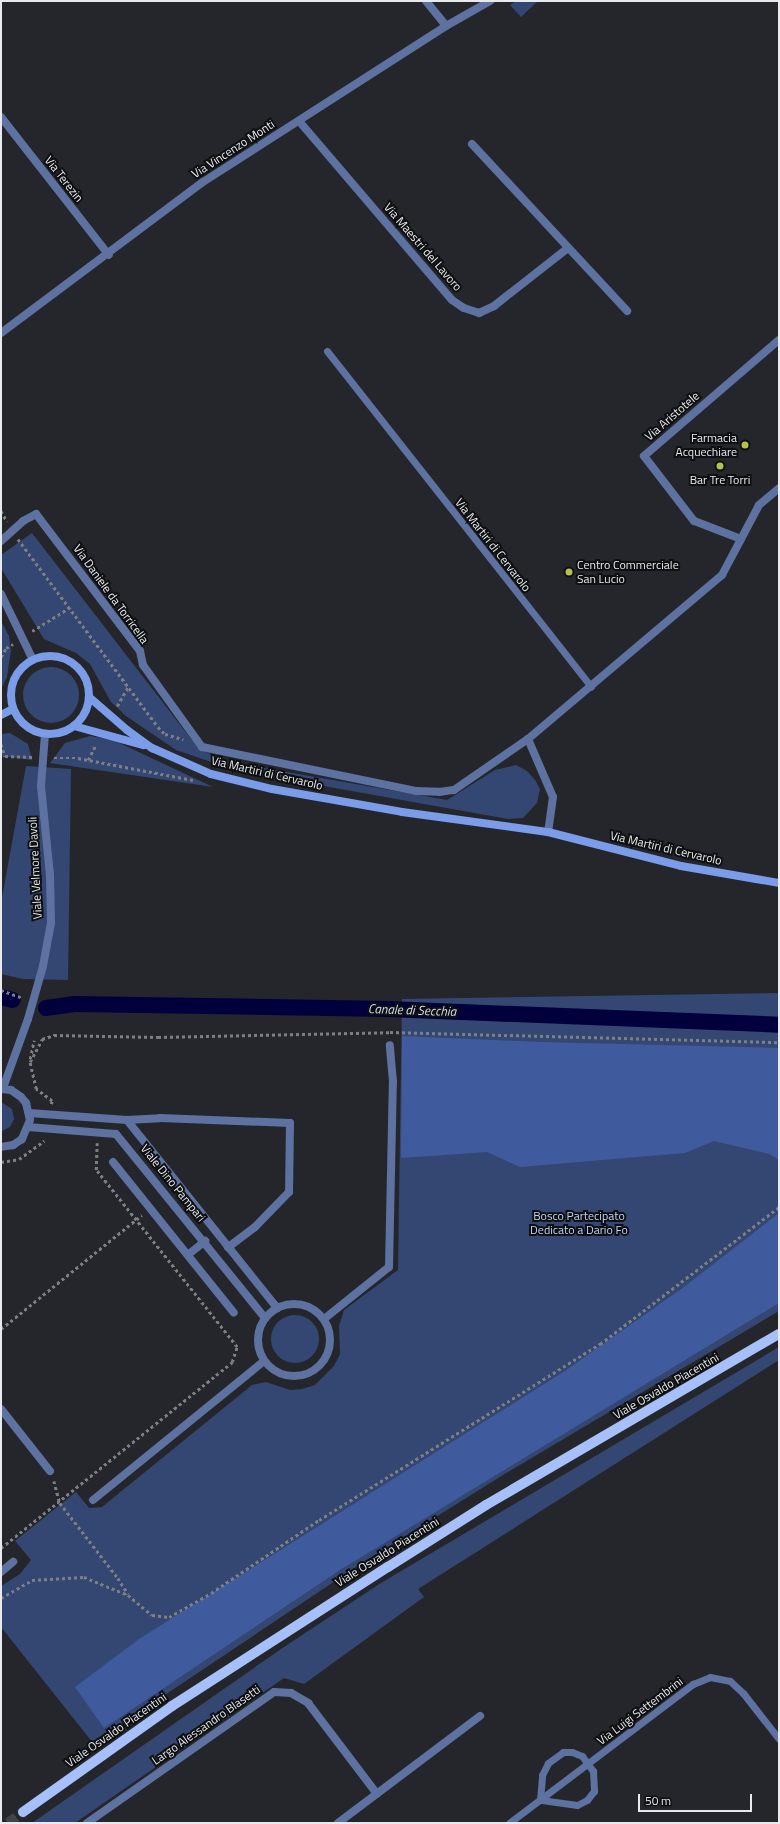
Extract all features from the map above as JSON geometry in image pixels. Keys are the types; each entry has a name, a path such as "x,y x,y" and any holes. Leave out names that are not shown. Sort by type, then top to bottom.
{"main road":[{"path":"56,656 66,660 84,675 89,697 85,713 74,726 65,732 45,734 26,726 13,709 12,686 16,676 33,660 56,656"},
{"name":"Via Martiri di Cervarolo","path":"89,697 127,730 152,748"},
{"path":"1,714 13,709"},
{"name":"Via Martiri di Cervarolo","path":"74,726 152,748 211,774 272,789 402,812 548,832 681,866 779,883"},
{"name":"Viale Osvaldo Piacentini","path":"23,1812 172,1706 388,1566 486,1505 779,1334"}],"street":[{"path":"426,1 446,26"},
{"name":"Via Vincenzo Monti","path":"1,333 108,255 203,182 446,26 490,1"},
{"name":"Via Terezin","path":"1,117 108,255"},
{"name":"Via Maestri del Lavoro","path":"299,121 452,300 464,308 479,312 494,306 568,248"},
{"path":"472,144 627,311"},
{"name":"Via Aristotele","path":"741,539 694,521 644,456 779,340"},
{"path":"591,687 722,575 759,505 779,488"},
{"name":"Via Daniele da Torricella","path":"1,541 13,532 23,521 36,514 140,651 143,665 202,747"},
{"path":"1,594 33,660"},
{"name":"Via Martiri di Cervarolo","path":"202,747 416,791 439,792 454,790 528,739 591,687"},
{"name":"Viale Velmore Davoli","path":"29,1113 21,1097 2,1089 28,1019 43,966 51,923 50,875 41,786 42,757 45,734"},
{"path":"528,739 553,797 548,832"},
{"path":"324,1319 389,1267 393,1082 390,1045"},
{"path":"1,1147 13,1144 22,1138 28,1127 29,1113 127,1120 160,1118 290,1124 289,1192 276,1208 255,1227 228,1247"},
{"name":"Viale Dino Pampari","path":"127,1120 277,1308"},
{"name":"Viale Dino Pampari","path":"28,1127 116,1134 205,1241 265,1318"},
{"path":"113,1162 189,1254 234,1313"},
{"path":"189,1254 205,1241"},
{"path":"298,1304 317,1312 324,1319 330,1341 323,1362 315,1370 304,1375 282,1375 264,1361 258,1339 265,1318 277,1308 298,1304"},
{"path":"93,1500 264,1361"},
{"path":"1,1410 50,1471"},
{"path":"1,1572 13,1562"},
{"name":"Largo Alessandro Blasetti","path":"87,1823 274,1692 291,1693 308,1702 376,1794"},
{"path":"338,1823 480,1716"}],"lane":[{"name":"Via Martiri di Cervarolo","path":"327,350 591,687"},
{"name":"Via Luigi Settembrini","path":"509,1823 694,1684 710,1677 730,1681 743,1693 779,1739"},
{"path":"572,1752 588,1763 596,1781 594,1791 587,1800 577,1805 540,1800 542,1775 548,1763 555,1756 572,1752"}],"path":[{"path":"1,511 13,532 158,727 165,734 179,739 188,740 195,737"},
{"path":"1,744 5,756"},
{"path":"1,756 78,758 193,780"},
{"path":"1,990 24,999"},
{"path":"1,1548 232,1362 235,1356 237,1347 96,1170 96,1136"},
{"path":"43,1141 49,1138"},
{"path":"50,1471 60,1501 128,1594 152,1615 169,1617 212,1593 319,1520 600,1344 779,1207"},
{"path":"1,1330 151,1208"},
{"path":"1,1598 32,1580 84,1577 128,1594"}],"green space":[{"path":"516,1 538,1 521,17 510,5"},
{"path":"32,533 198,748 224,761 447,800 495,770 516,765 527,771 535,780 540,789 537,803 523,818 508,819 235,770 176,750 126,716 111,702 90,664 76,653 44,639 1,568 1,555"},
{"path":"1,621 9,636 11,650 7,677 1,689"},
{"path":"46,667 56,667 71,675 77,684 79,695 77,706 71,715 56,723 46,723 35,718 28,711 23,700 23,690 28,679 35,672"},
{"path":"10,733 28,744 32,760 1,756 1,734"},
{"path":"90,736 113,740 213,787 50,763 65,743"},
{"path":"26,766 71,769 68,980 23,979 1,974 1,903"},
{"name":"Bosco Partecipato Dedicato a Dario Fo","path":"779,993 779,1311 503,1475 359,1565 93,1743 1,1627 1,1586 20,1574 31,1560 15,1541 76,1492 89,1508 102,1507 252,1385 266,1382 290,1390 302,1389 315,1385 334,1366 340,1354 339,1326 344,1310 398,1270 402,999"},
{"path":"1,1102 12,1109 14,1119 10,1127 2,1131"},
{"path":"290,1315 300,1315 309,1319 315,1325 319,1334 319,1344 315,1353 309,1359 300,1363 290,1363 281,1359 275,1353 271,1344 271,1334 275,1325 281,1319"},
{"path":"779,1347 779,1360 418,1589 424,1597 304,1684 284,1678 75,1823 32,1823 281,1649 381,1583"}],"shaded area":[{"path":"402,1036 541,1042 779,1048 779,1160 769,1154 714,1141 685,1153 520,1167 487,1152 401,1158"},
{"path":"779,1213 779,1303 340,1570 104,1728 75,1687 139,1639 565,1371 684,1287"}],"waterway":[{"name":"Canale di Secchia","path":"1,997 13,1000"},
{"name":"Canale di Secchia","path":"46,1008 75,1004 388,1009 779,1025"}],"tunnel":[{"path":"8,1823 23,1812"}],"place":[{"name":"Farmacia Acquechiare","path":"745,445"},
{"name":"Bar Tre Torri","path":"720,466"},
{"name":"Centro Commerciale San Lucio","path":"569,572"}]}
